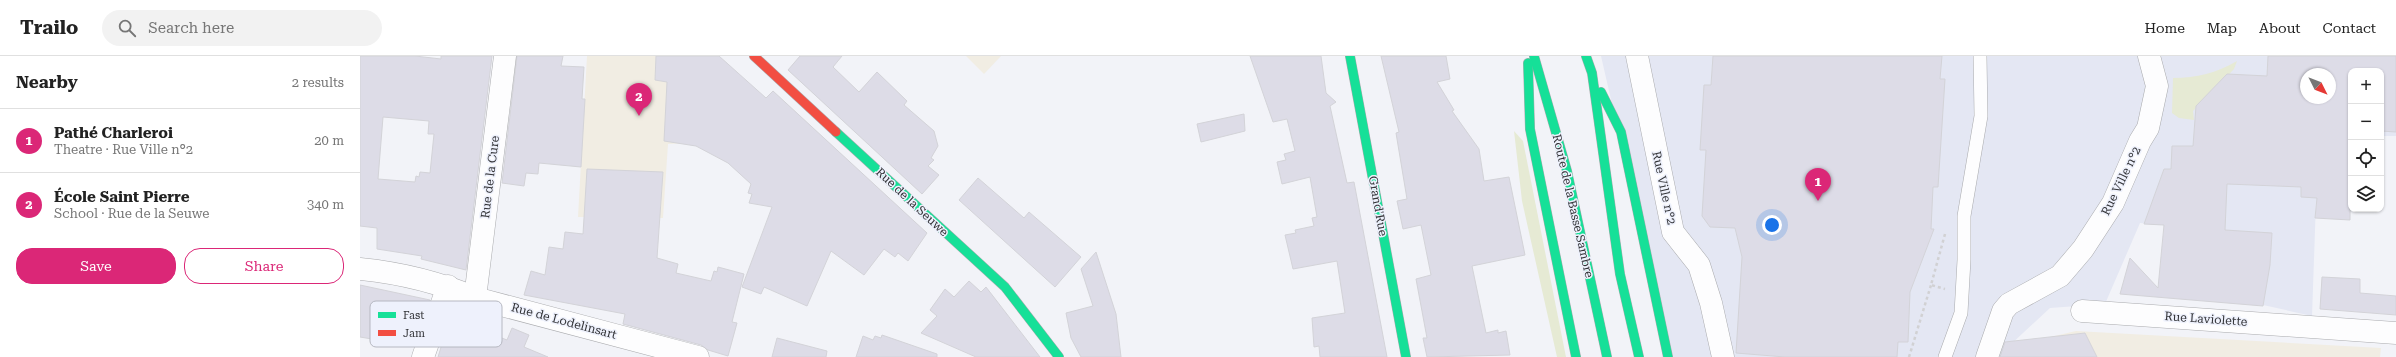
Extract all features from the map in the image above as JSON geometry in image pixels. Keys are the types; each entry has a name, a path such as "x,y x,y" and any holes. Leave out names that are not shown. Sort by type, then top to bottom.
{"main road":[{"name":"Rue de la Seuwe","path":"754,56 1005,287 1059,357"},
{"name":"Grand'Rue","path":"1350,56 1406,357"},
{"path":"1527,56 1530,129 1576,357"},
{"name":"Route de la Basse Sambre","path":"1534,56 1567,171 1607,357"},
{"path":"1586,56 1592,73 1621,132 1668,357"},
{"path":"1592,73 1620,274 1639,357"}],"street":[{"name":"Rue de la Cure","path":"476,298 505,56"},
{"name":"Rue Ville n°2","path":"1637,56 1674,232 1699,265 1711,303 1722,357"},
{"name":"Rue Ville n°2","path":"1988,357 2003,311 2009,304 2060,276 2083,249 2113,203 2140,141 2148,128 2157,86 2149,56"},
{"name":"Rue de Lodelinsart","path":"360,269 392,272 448,286 476,298 487,301"},
{"path":"443,301 448,286"},
{"name":"Rue de Lodelinsart","path":"502,305 698,357"},
{"name":"Rue Laviolette","path":"2082,311 2396,332"},
{"path":"423,357 427,347"}],"lane":[{"path":"1945,357 1961,313 1964,260 1964,216 1981,116 1980,56"}],"path":[{"path":"1909,357 1931,285"}],"shaded area":[{"path":"587,56 673,56 691,143 668,144 663,218 578,217"},
{"path":"966,56 1001,56 984,74"},
{"path":"1601,56 2396,56 2396,136 2384,136 2384,68 2348,68 2348,204 2316,202 2312,316 2263,305 2272,235 2140,223 2105,304 2050,308 2008,347 2004,357 1665,357 1642,235"},
{"path":"2076,331 2381,348 2380,357 2003,357 2008,347"}],"green space":[{"path":"2237,61 2234,69 2193,111 2194,120 2179,118 2172,113 2173,78 2206,74 2222,69"},
{"path":"1514,131 1523,141 1566,357 1557,357 1522,201"}],"building":[{"path":"360,56 415,56 441,59 441,56 492,56 466,270 421,259 422,256 377,249 377,228 360,226","holes":["383,117 429,121 428,134 434,134 430,173 420,172 419,177 416,176 415,182 378,179"]},
{"path":"517,56 563,56 561,66 584,67 582,99 585,99 581,167 539,163 538,174 526,173 524,186 502,183"},
{"path":"656,56 719,56 766,98 773,91 927,233 908,261 898,253 895,257 884,249 864,275 831,251 807,306 764,287 761,294 742,287 772,207 749,203 752,194 748,193 751,184 728,163 696,146 664,141 667,82 655,80"},
{"path":"800,56 842,56 833,67 859,92 877,72 907,101 904,105 934,131 938,146 931,158 934,160 928,166 939,175 922,194 788,70"},
{"path":"1250,56 1321,56 1326,93 1336,102 1330,106 1347,183 1354,182 1387,357 1320,357 1319,346 1314,347 1312,318 1345,313 1337,261 1293,269 1285,235 1296,233 1295,230 1314,226 1312,218 1317,217 1310,177 1282,184 1277,162 1286,160 1284,154 1295,151 1287,119 1273,122"},
{"path":"1381,56 1446,56 1450,79 1437,82 1454,110 1452,111 1479,149 1484,181 1509,177 1525,255 1472,266 1486,333 1498,330 1498,333 1506,331 1510,355 1427,357 1423,338 1427,338 1416,279 1431,275 1421,225 1403,229 1397,201 1407,199 1396,133 1399,132"},
{"path":"1713,56 1942,56 1940,79 1945,79 1938,187 1933,187 1931,229 1934,229 1910,292 1908,342 1898,342 1897,357 1785,357 1736,353 1742,257 1735,228 1710,227 1702,216 1706,150 1700,150 1704,85 1711,85"},
{"path":"2268,56 2396,56 2396,132 2384,131 2384,68 2348,68 2348,212 2350,212 2350,220 2315,218 2317,198 2301,197 2301,187 2227,184 2225,230 2272,233 2270,265 2263,306 2120,294 2130,258 2158,288 2164,225 2144,224 2164,169 2171,169 2172,146 2193,146 2196,106 2227,74 2267,76"},
{"path":"1244,114 1245,131 1201,142 1197,124"},
{"path":"587,169 663,172 657,258 678,264 676,273 711,281 714,271 717,272 718,267 744,274 732,322 737,323 728,356 708,350 701,345 623,324 625,314 524,295 531,271 545,275 549,247 563,249 565,232 583,234"},
{"path":"978,178 1024,218 1029,212 1081,257 1055,287 959,200"},
{"path":"1096,252 1116,314 1121,357 1081,357 1071,338 1066,313 1093,306 1081,269"},
{"path":"2322,277 2360,279 2360,293 2396,296 2396,315 2320,309"},
{"path":"969,281 981,292 986,287 1040,357 976,357 921,333 937,316 930,310 945,289 954,297"},
{"path":"360,285 430,300 370,301 370,339 360,337"},
{"path":"512,328 529,335 524,347 548,357 438,357 441,347 502,347 502,338 507,340"},
{"path":"2085,333 2097,357 2000,357 2005,342"},
{"path":"882,335 937,354 937,357 856,357 863,336 873,340 875,336 881,338"},
{"path":"777,338 827,351 826,357 772,357"}],"traffic: fast":[{"path":"1350,56 1406,357"},
{"path":"1534,56 1567,171 1607,357"},
{"path":"1586,56 1592,73 1620,274 1639,357"},
{"path":"1528,63 1530,129 1576,357"},
{"path":"1601,92 1621,132 1668,357"},
{"path":"836,132 1005,287 1059,357"}],"traffic: jam":[{"path":"754,56 836,132"}],"place":[{"name":"École Saint Pierre","path":"639,116"},
{"name":"Pathé Charleroi","path":"1818,201"}]}
